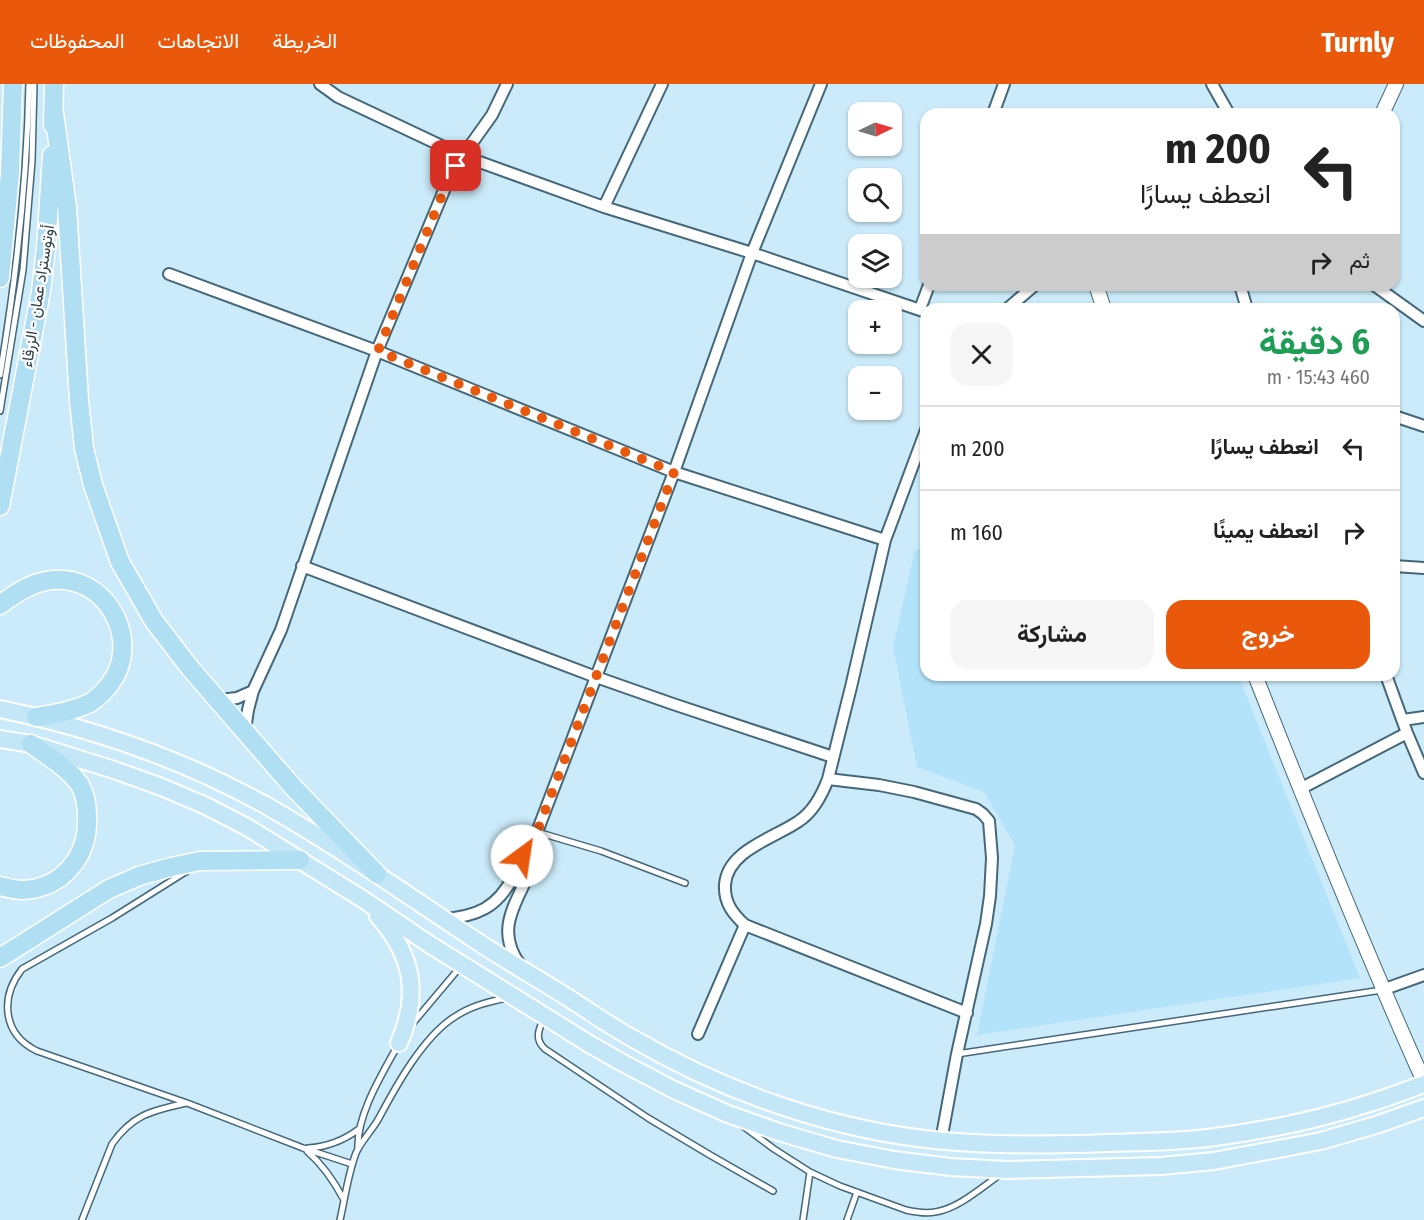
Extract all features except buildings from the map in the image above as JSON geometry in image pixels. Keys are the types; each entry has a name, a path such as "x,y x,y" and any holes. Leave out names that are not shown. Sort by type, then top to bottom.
{"highway":[{"path":"0,278 10,173 13,84"},
{"name":"أوتوستراد عمان - الزرقاء","path":"0,506 41,291 50,205 54,84"},
{"path":"54,113 67,207 84,448 93,485 120,562 140,599 171,644 292,787 377,874"},
{"path":"0,605 15,593 38,582 62,579 85,586 105,600 121,628 122,660 117,675 105,690 91,702 74,709 36,717"},
{"path":"0,886 20,890 40,888 59,879 74,865 84,847 88,827 87,806 80,785 63,767 31,744"},
{"path":"0,958 109,889 139,876 200,861 300,860"}],"main road":[{"path":"1,710 74,727 138,748 204,775 268,807 377,874 631,1038 729,1087 833,1122 941,1141 1007,1145 1211,1138 1315,1119 1375,1102 1424,1083"},
{"path":"0,739 31,744 132,776 204,805 247,827 364,900 429,944 601,1050 674,1090 728,1114 837,1149 894,1160 951,1167 1008,1170 1161,1166 1214,1161 1321,1141 1424,1108"},
{"path":"364,900 397,940 410,975 411,1006 399,1043"},
{"path":"463,964 479,942"},
{"path":"1211,1138 1214,1161"}],"street":[{"path":"320,84 338,97 463,156 604,207 752,253 920,310"},
{"path":"245,730 253,691 280,630 378,351 450,176 492,115 507,84"},
{"path":"604,207 662,84"},
{"path":"444,919 470,916 495,903 512,880 528,844 537,833 674,472 752,253 821,84"},
{"path":"995,108 1004,84"},
{"path":"1212,84 1226,108"},
{"path":"1385,108 1396,84"},
{"path":"169,274 378,351 674,472 885,540"},
{"path":"1014,303 1028,291"},
{"path":"1382,291 1399,303"},
{"path":"1400,304 1424,321"},
{"path":"1400,418 1424,426"},
{"path":"920,446 885,540 828,779 817,802 801,820 736,860 729,868 724,892 733,914 745,925 967,1013"},
{"path":"302,566 596,677 833,757"},
{"path":"1400,566 1424,568"},
{"path":"1257,681 1382,990 1424,1083"},
{"path":"1388,681 1424,773"},
{"path":"219,700 237,699 253,691"},
{"path":"1403,720 1424,717"},
{"path":"1300,789 1407,733"},
{"path":"828,779 914,792 976,809 989,821 992,858 986,924 957,1054 941,1141"},
{"path":"525,970 512,950 508,926 512,910 534,858 537,833"},
{"path":"698,1034 745,925"},
{"path":"1382,990 1424,975"}],"lane":[{"path":"0,375 19,244 29,84"},
{"path":"0,411 23,270 32,161 34,84"},
{"path":"537,833 600,851 686,883"},
{"path":"200,861 112,918 22,969 12,982 6,998 5,1006 9,1025 20,1041 37,1051 352,1164"},
{"path":"358,1149 359,1130 374,1091 399,1043 420,1012 463,964"},
{"path":"957,1054 1382,990"},
{"path":"340,1220 352,1164 358,1149 374,1127 405,1073 429,1041 453,1017 468,1009 499,999 516,997"},
{"path":"545,1016 538,1032 541,1046 648,1118 773,1191"},
{"path":"82,1220 118,1134 133,1121 153,1110 187,1103"},
{"path":"728,1114 774,1149 810,1172 840,1186 919,1213 946,1210 1008,1170"},
{"path":"303,1148 321,1147 338,1142 359,1130"},
{"path":"303,1148 327,1171 344,1200"},
{"path":"803,1220 810,1172"},
{"path":"847,1220 857,1192"}],"shaded area":[{"path":"920,549 920,681 1240,681 1360,978 977,1035 1015,845 984,792 917,767 893,647 915,550"}],"route":[{"path":"456,166 378,351 674,472 537,832 522,856"}]}
